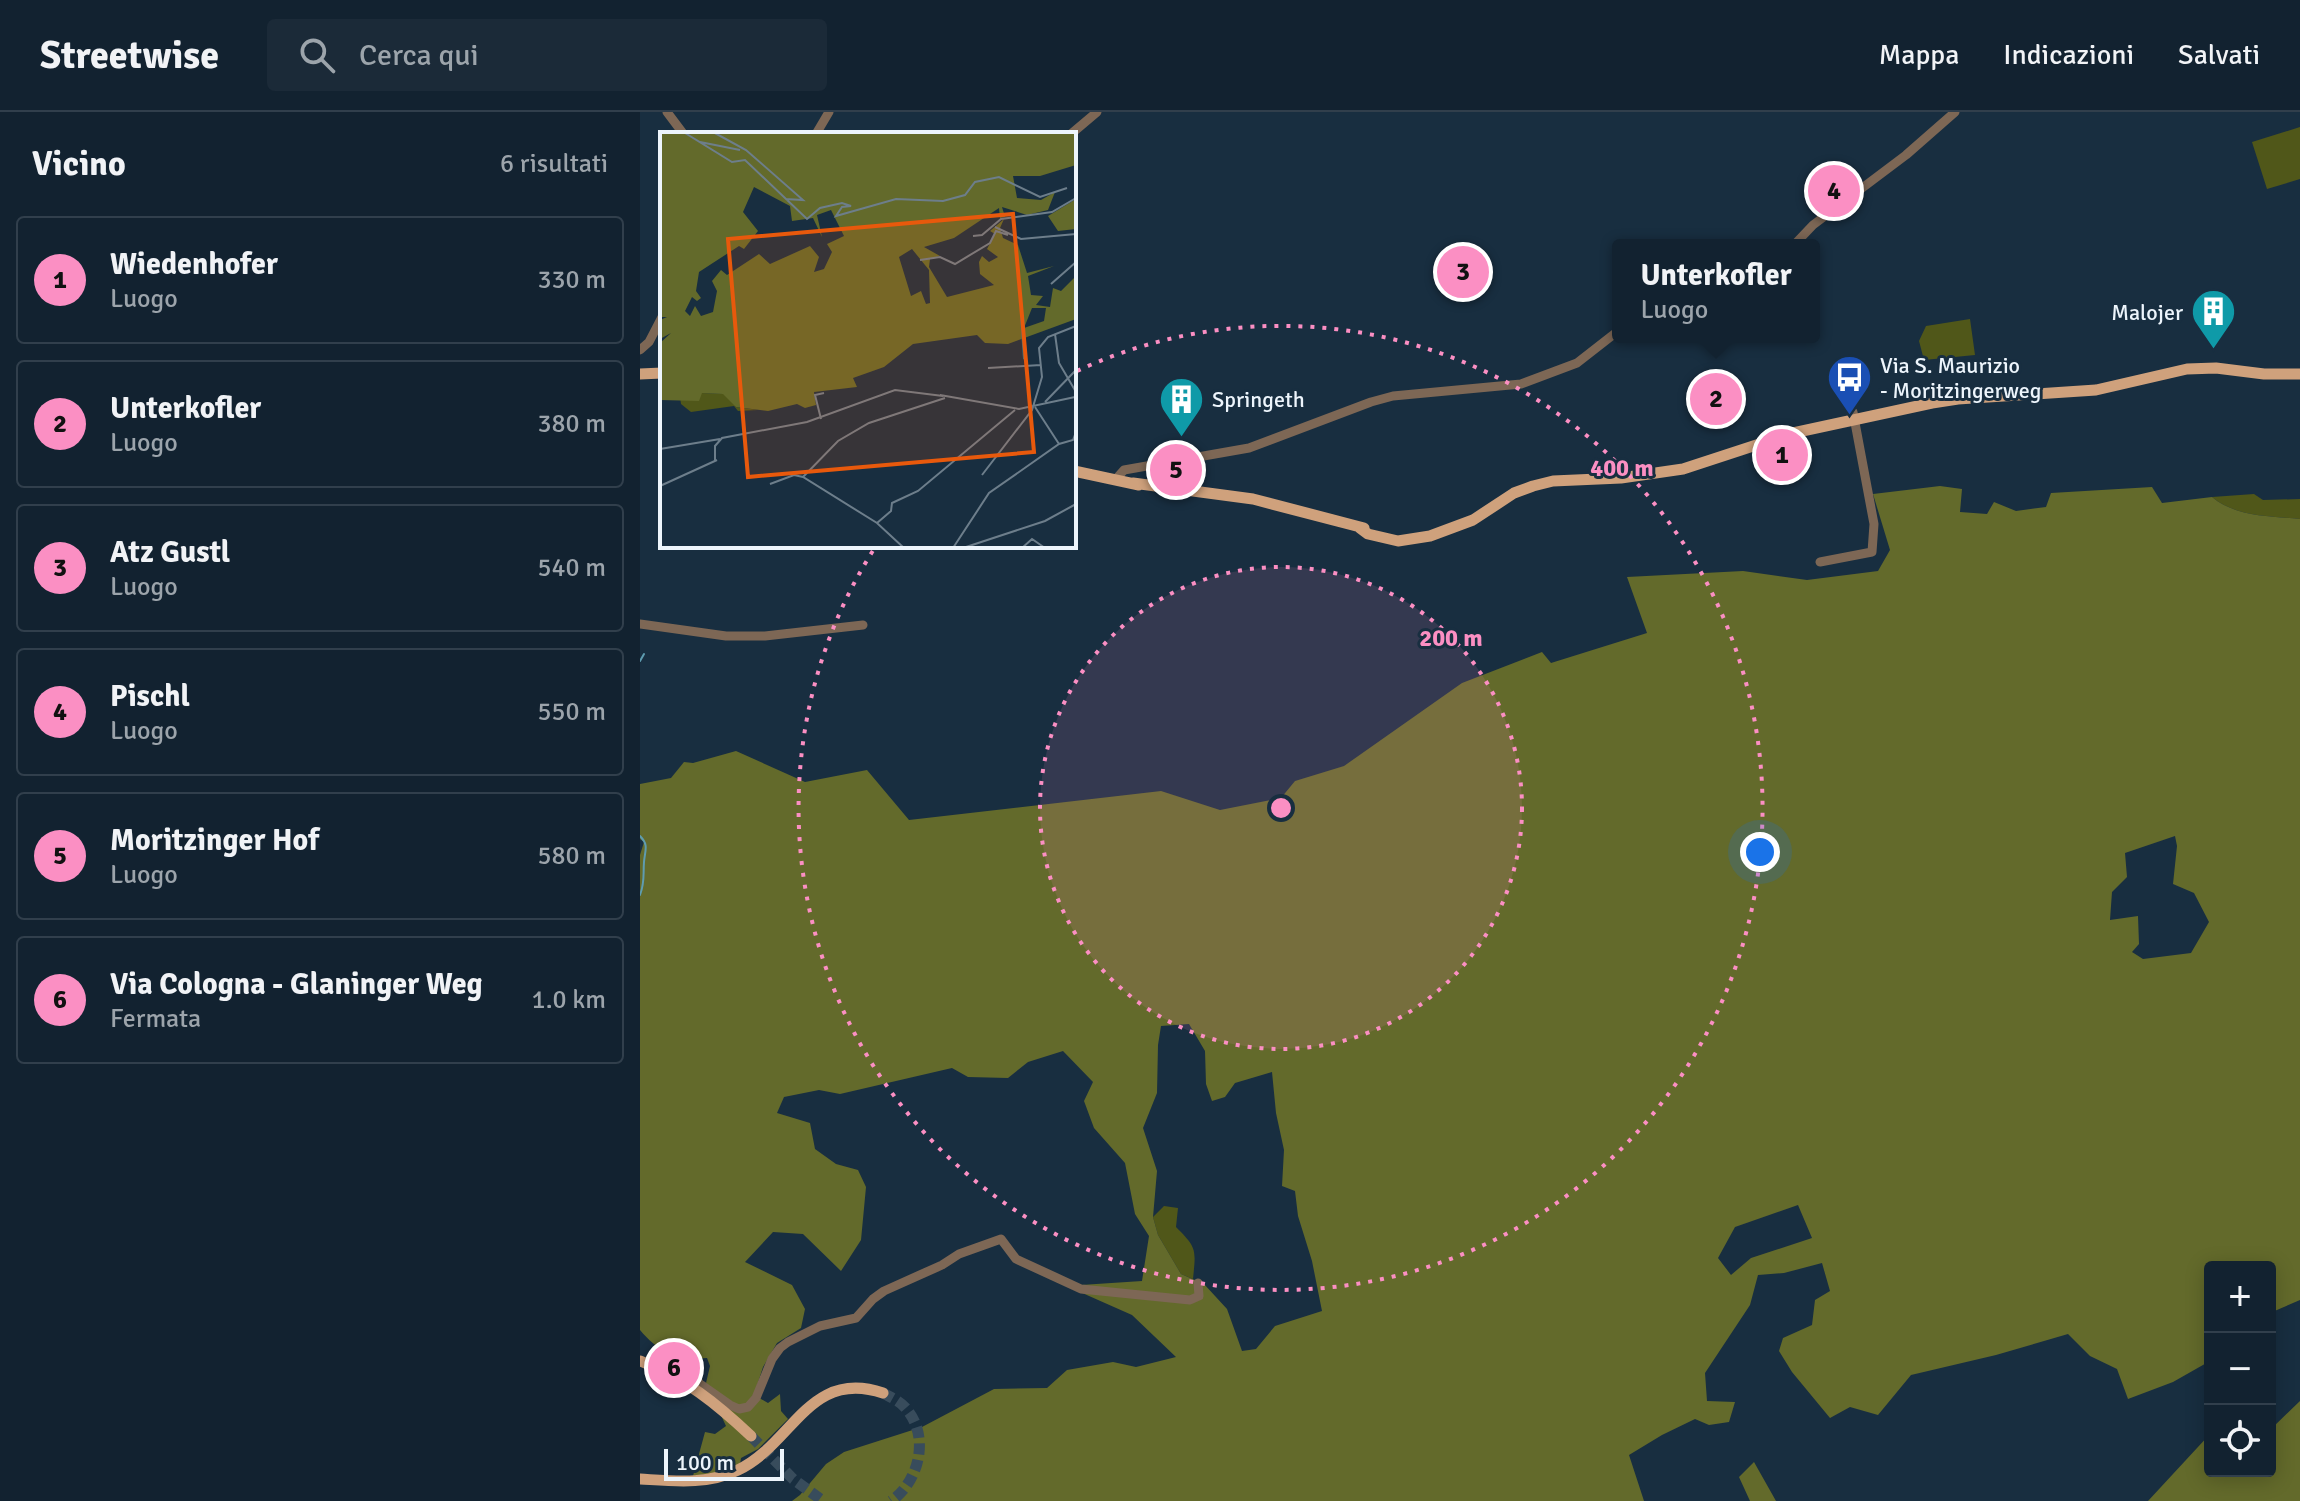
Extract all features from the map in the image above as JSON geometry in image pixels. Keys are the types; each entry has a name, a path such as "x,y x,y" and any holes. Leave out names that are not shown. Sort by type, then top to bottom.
{"main road":[{"path":"1076,471 1212,501 1266,504 1310,513 1360,528 1368,534 1398,541 1430,536 1473,520 1514,493 1533,486 1553,481 1637,476 1683,469 1853,416 1958,399 2096,390 2187,369 2300,374"},
{"path":"640,374 660,373"},
{"path":"640,1361 680,1379 711,1399 751,1436"},
{"path":"640,1479 693,1482 725,1475 760,1457 808,1408 827,1394 858,1387 883,1393"}],"street":[{"path":"667,112 682,132"},
{"path":"817,132 829,112"},
{"path":"1073,132 1097,112"},
{"path":"1800,239 1813,225 1906,155 1955,112"},
{"path":"640,350 649,342 660,321"},
{"path":"1116,479 1124,470 1249,448 1393,396 1521,384 1577,363 1612,336"},
{"path":"1820,562 1872,552 1874,524 1853,416"},
{"path":"640,624 726,636 765,636 863,625"},
{"path":"680,1379 685,1371 690,1371 700,1384 730,1405 739,1409 748,1407 756,1398 772,1359 788,1342 813,1328 856,1318 884,1291 959,1254 1001,1239 1016,1259 1081,1289 1194,1299 1200,1293 1198,1283"}],"green space":[{"path":"2300,127 2300,179 2267,189 2252,142"},
{"path":"1970,319 1975,355 1924,360 1919,341 1926,326"},
{"path":"1940,486 1962,489 1960,512 1987,514 1994,502 2016,511 2046,507 2051,493 2152,487 2162,503 2212,497 2242,512 2300,519 2300,1300 2276,1310 2276,1261 2204,1261 2204,1364 2173,1382 2128,1399 2117,1369 2090,1356 2068,1334 1911,1375 1878,1415 1850,1407 1830,1418 1779,1351 1783,1338 1812,1325 1815,1300 1830,1291 1822,1263 1784,1273 1758,1275 1750,1305 1705,1373 1707,1401 1735,1402 1729,1422 1709,1425 1695,1419 1629,1455 1644,1501 792,1501 826,1464 844,1452 922,1427 994,1389 1047,1388 1067,1370 1113,1362 1136,1367 1176,1357 1132,1315 1080,1292 1081,1285 1142,1281 1149,1236 1135,1214 1125,1163 1094,1128 1084,1101 1093,1082 1063,1051 1028,1062 1008,1078 968,1077 952,1068 840,1094 819,1090 784,1097 777,1113 810,1123 815,1149 836,1164 858,1170 866,1187 861,1240 841,1271 803,1234 773,1232 745,1262 792,1285 805,1309 801,1328 777,1343 763,1367 754,1395 768,1403 780,1394 781,1411 788,1419 758,1449 741,1458 740,1464 715,1473 693,1476 705,1432 715,1434 726,1426 706,1383 710,1366 707,1358 687,1358 662,1349 640,1330 640,855 644,842 640,839 640,784 671,778 684,762 693,763 736,751 805,782 867,770 909,820 1161,791 1220,810 1281,798 1295,781 1344,766 1462,683 1542,652 1551,663 1647,633 1627,577 1743,571 1807,580 1878,571 1890,550 1873,494","holes":["2175,836 2177,846 2173,884 2194,893 2209,922 2191,953 2143,959 2132,952 2139,944 2138,916 2110,920 2112,892 2127,877 2125,853","1189,1024 1205,1051 1206,1084 1212,1101 1225,1097 1235,1083 1272,1072 1284,1150 1282,1186 1295,1191 1298,1216 1312,1261 1322,1311 1275,1326 1256,1349 1242,1351 1227,1309 1204,1284 1181,1274 1158,1235 1153,1217 1157,1171 1143,1128 1157,1093 1161,1026","1798,1205 1812,1238 1751,1258 1731,1275 1718,1258 1735,1227"]},
{"path":"2254,494 2263,500 2300,499 2300,519 2242,512 2212,497"},
{"path":"1164,1206 1178,1208 1176,1227 1194,1250 1193,1279 1181,1274 1158,1235 1153,1217"},
{"path":"2300,1401 2300,1501 2148,1501 2204,1440 2204,1477 2276,1477 2276,1424"},
{"path":"1754,1462 1776,1501 1750,1501 1739,1477"}],"waterway":[{"path":"640,661 644,654"},
{"path":"640,836 646,848 640,895"}],"tunnel":[{"path":"883,1393 908,1411 915,1422 919,1447 914,1472 891,1501"},
{"path":"751,1436 793,1479 823,1501"}],"place":[{"name":"Pischl","path":"1834,191"},
{"name":"Atz Gustl","path":"1463,272"},
{"name":"Malojer","path":"2214,351"},
{"name":"Unterkofler","path":"1716,399"},
{"name":"Via S. Maurizio - Moritzingerweg","path":"1849,417"},
{"name":"Springeth","path":"1181,438"},
{"name":"Wiedenhofer","path":"1782,455"},
{"name":"Moritzinger Hof","path":"1176,470"},
{"name":"Via Cologna - Glaninger Weg","path":"674,1368"}]}
